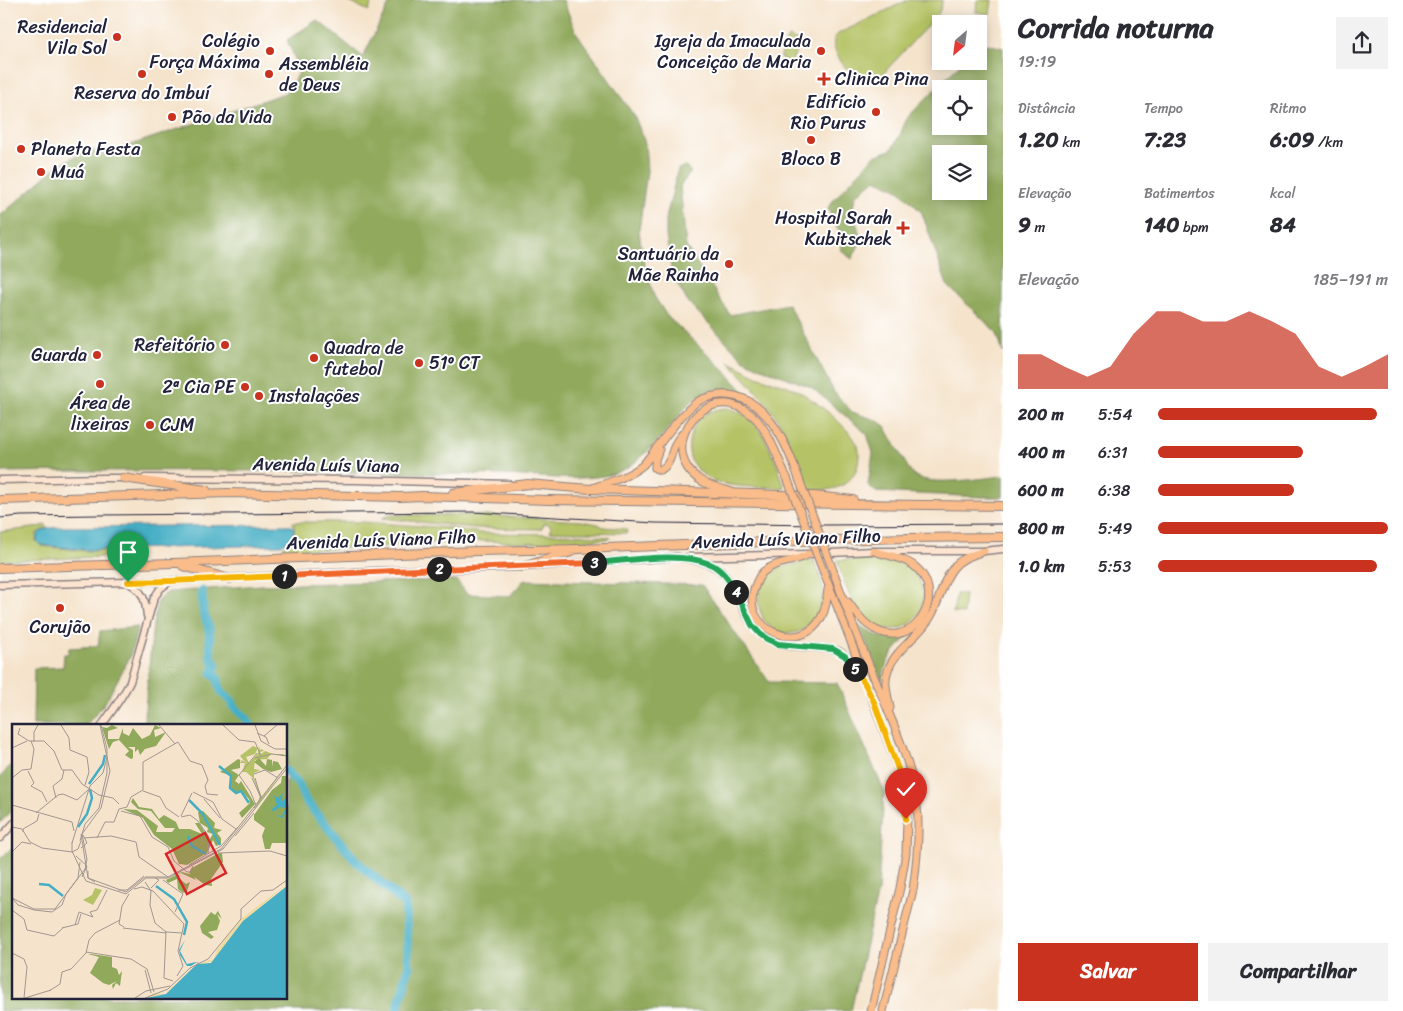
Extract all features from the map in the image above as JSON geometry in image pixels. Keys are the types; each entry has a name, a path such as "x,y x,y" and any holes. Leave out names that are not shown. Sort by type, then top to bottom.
{"highway":[{"path":"123,478 228,493"},
{"path":"423,496 528,484 590,489 814,496 892,505"},
{"name":"Avenida Luís Viana Filho","path":"0,500 228,493 548,500 1003,506"},
{"name":"Avenida Luís Viana Filho","path":"0,568 780,541 1003,537"},
{"path":"522,567 579,549"},
{"path":"174,563 230,579"}],"main road":[{"path":"590,489 624,477 637,470 692,405 701,399 718,395 736,396 748,400 757,406 774,426 784,442 800,479 840,591 891,716 907,759 913,782 917,806 918,848 916,870 913,890 883,1011"},
{"path":"664,440 654,460 655,468 660,470 666,467 671,459 675,444 692,419 704,410 715,405 726,404 738,407 757,420 768,437 787,478 874,702 898,769 904,796 907,833 906,853 900,888 871,1011"},
{"path":"683,432 682,454 690,471 700,480 735,493"},
{"path":"0,480 123,478"},
{"name":"Avenida Luís Viana","path":"123,478 528,484"},
{"name":"Avenida Luís Viana Filho","path":"0,586 522,567 674,557 872,551 984,551 1003,549"},
{"path":"840,591 862,620 877,631 894,635 916,626 926,610 928,590 925,580 913,565 904,560 872,551"},
{"path":"891,716 886,684 887,671 892,661 923,628 931,616 948,575 954,567 960,561 984,551"},
{"path":"809,554 769,568 756,581 752,594 753,608 758,619 766,628 783,636 804,633 820,620 825,609 828,586"},
{"path":"674,557 705,562 718,569 732,585 752,625 760,634 772,642 828,648 842,654 860,675 874,702"},
{"path":"103,724 116,707 130,682 156,593 170,581"},
{"path":"128,582 141,592 146,606 147,620"},
{"path":"0,838 12,824"}],"green space":[{"path":"345,0 372,0 369,11"},
{"path":"391,0 563,0 576,32 635,117 645,143 647,171 639,230 642,256 654,296 667,316 719,365 746,394 722,389 710,391 696,398 640,459 623,470 604,476 566,478 300,471 0,472 0,216 59,165 85,151 113,151 285,93 300,71 287,40 317,20 363,57"},
{"path":"908,0 942,0 939,13 932,15 932,21 879,78 873,80 863,81 858,79 843,64 834,46 835,37"},
{"path":"977,0 992,0 990,14 976,12"},
{"path":"788,37 800,42 791,63 780,58"},
{"path":"988,44 1003,48 1003,353 997,333 947,285 922,213 899,190 875,179 855,196 852,213 861,241 852,259 841,250 840,231 834,224 828,208 874,156 891,150 907,118 932,93 932,135 987,135 987,80 944,80 954,70 988,70"},
{"path":"685,166 691,172 680,186 686,246 730,315 788,304 834,392 852,412 876,420 885,426 911,473 925,480 935,481 959,481 1003,476 1003,497 876,492 868,485 873,453 867,434 811,387 743,359 687,301 672,274 666,235 666,218 678,169"},
{"path":"729,362 757,376 793,388 819,405 839,422 858,446 858,463 851,478 846,483 835,488 809,490 780,423 760,396"},
{"path":"727,408 751,419 756,425 777,464 785,489 734,486 722,483 710,479 700,472 692,462 689,454 689,441 696,424 707,413"},
{"path":"391,515 475,515 581,521 598,524 603,527 626,529 627,533 549,531 551,527 545,523 541,529 476,528 382,518"},
{"path":"293,522 363,522 450,528 479,533 568,534 610,537 610,539 536,543 483,541 410,543 378,547 282,551 282,548 294,533"},
{"path":"46,525 47,528 37,533 36,541 41,546 88,551 125,550 125,556 0,561 0,532"},
{"path":"813,559 823,587 822,605 819,613 809,626 802,630 794,633 777,631 762,618 760,612 758,600 762,583 776,569 802,563 802,560"},
{"path":"837,560 887,560 909,568 915,573 922,587 923,603 921,611 916,618 904,627 889,629 874,625 857,610 844,582"},
{"path":"456,580 467,594 510,596 524,580 702,585 769,682 837,683 884,791 878,891 851,1011 0,1011 0,859 12,848 12,998 288,998 288,724 140,724 144,720 153,624 158,600 168,592 261,585"},
{"path":"956,594 965,594 963,614 953,613"},
{"path":"859,625 873,634 891,639 912,632 889,659 882,682"},
{"path":"138,627 130,657 105,703 87,724 33,724 34,668 63,667 64,654 68,654 69,648 98,646 100,631"},
{"path":"12,763 12,809 0,823 0,778"}],"water":[{"path":"292,526 294,529 293,535 281,545 87,550 41,545 37,541 39,533 42,531 61,527"}],"waterway":[{"path":"202,591 203,611 209,628 211,657 216,665 212,673 218,679 223,694 232,701 234,707 249,724"},
{"path":"288,773 299,785 305,800 357,862 405,904 409,967 397,1011"}],"railway":[{"path":"0,518 98,515 472,512 655,523 825,525 1003,524"}],"place":[{"name":"Residencial Vila Sol","path":"117,37"},
{"name":"Colégio Força Máxima","path":"270,51"},
{"name":"Igreja da Imaculada Conceição de Maria","path":"821,51"},
{"name":"Reserva do Imbuí","path":"142,74"},
{"name":"Assembléia de Deus","path":"269,74"},
{"name":"Clinica Pina","path":"824,79"},
{"name":"Edifício Rio Purus","path":"876,112"},
{"name":"Pão da Vida","path":"172,117"},
{"name":"Bloco B","path":"811,140"},
{"name":"Planeta Festa","path":"21,149"},
{"name":"Muá","path":"41,172"},
{"name":"Hospital Sarah Kubitschek","path":"903,228"},
{"name":"Santuário da Mãe Rainha","path":"729,264"},
{"name":"Refeitório","path":"225,345"},
{"name":"Guarda","path":"97,355"},
{"name":"Quadra de futebol","path":"314,358"},
{"name":"51º CT","path":"419,363"},
{"name":"Área de lixeiras","path":"100,384"},
{"name":"2ª Cia PE","path":"245,387"},
{"name":"Instalações","path":"259,396"},
{"name":"CJM","path":"150,425"},
{"name":"Corujão","path":"60,608"}],"route":[{"path":"128,582 230,579 376,571 522,567 674,557 705,562 718,569 728,579 736,592 745,614 760,634 778,644 833,649 839,651 850,661 870,693 898,769 904,796 906,819"}]}
